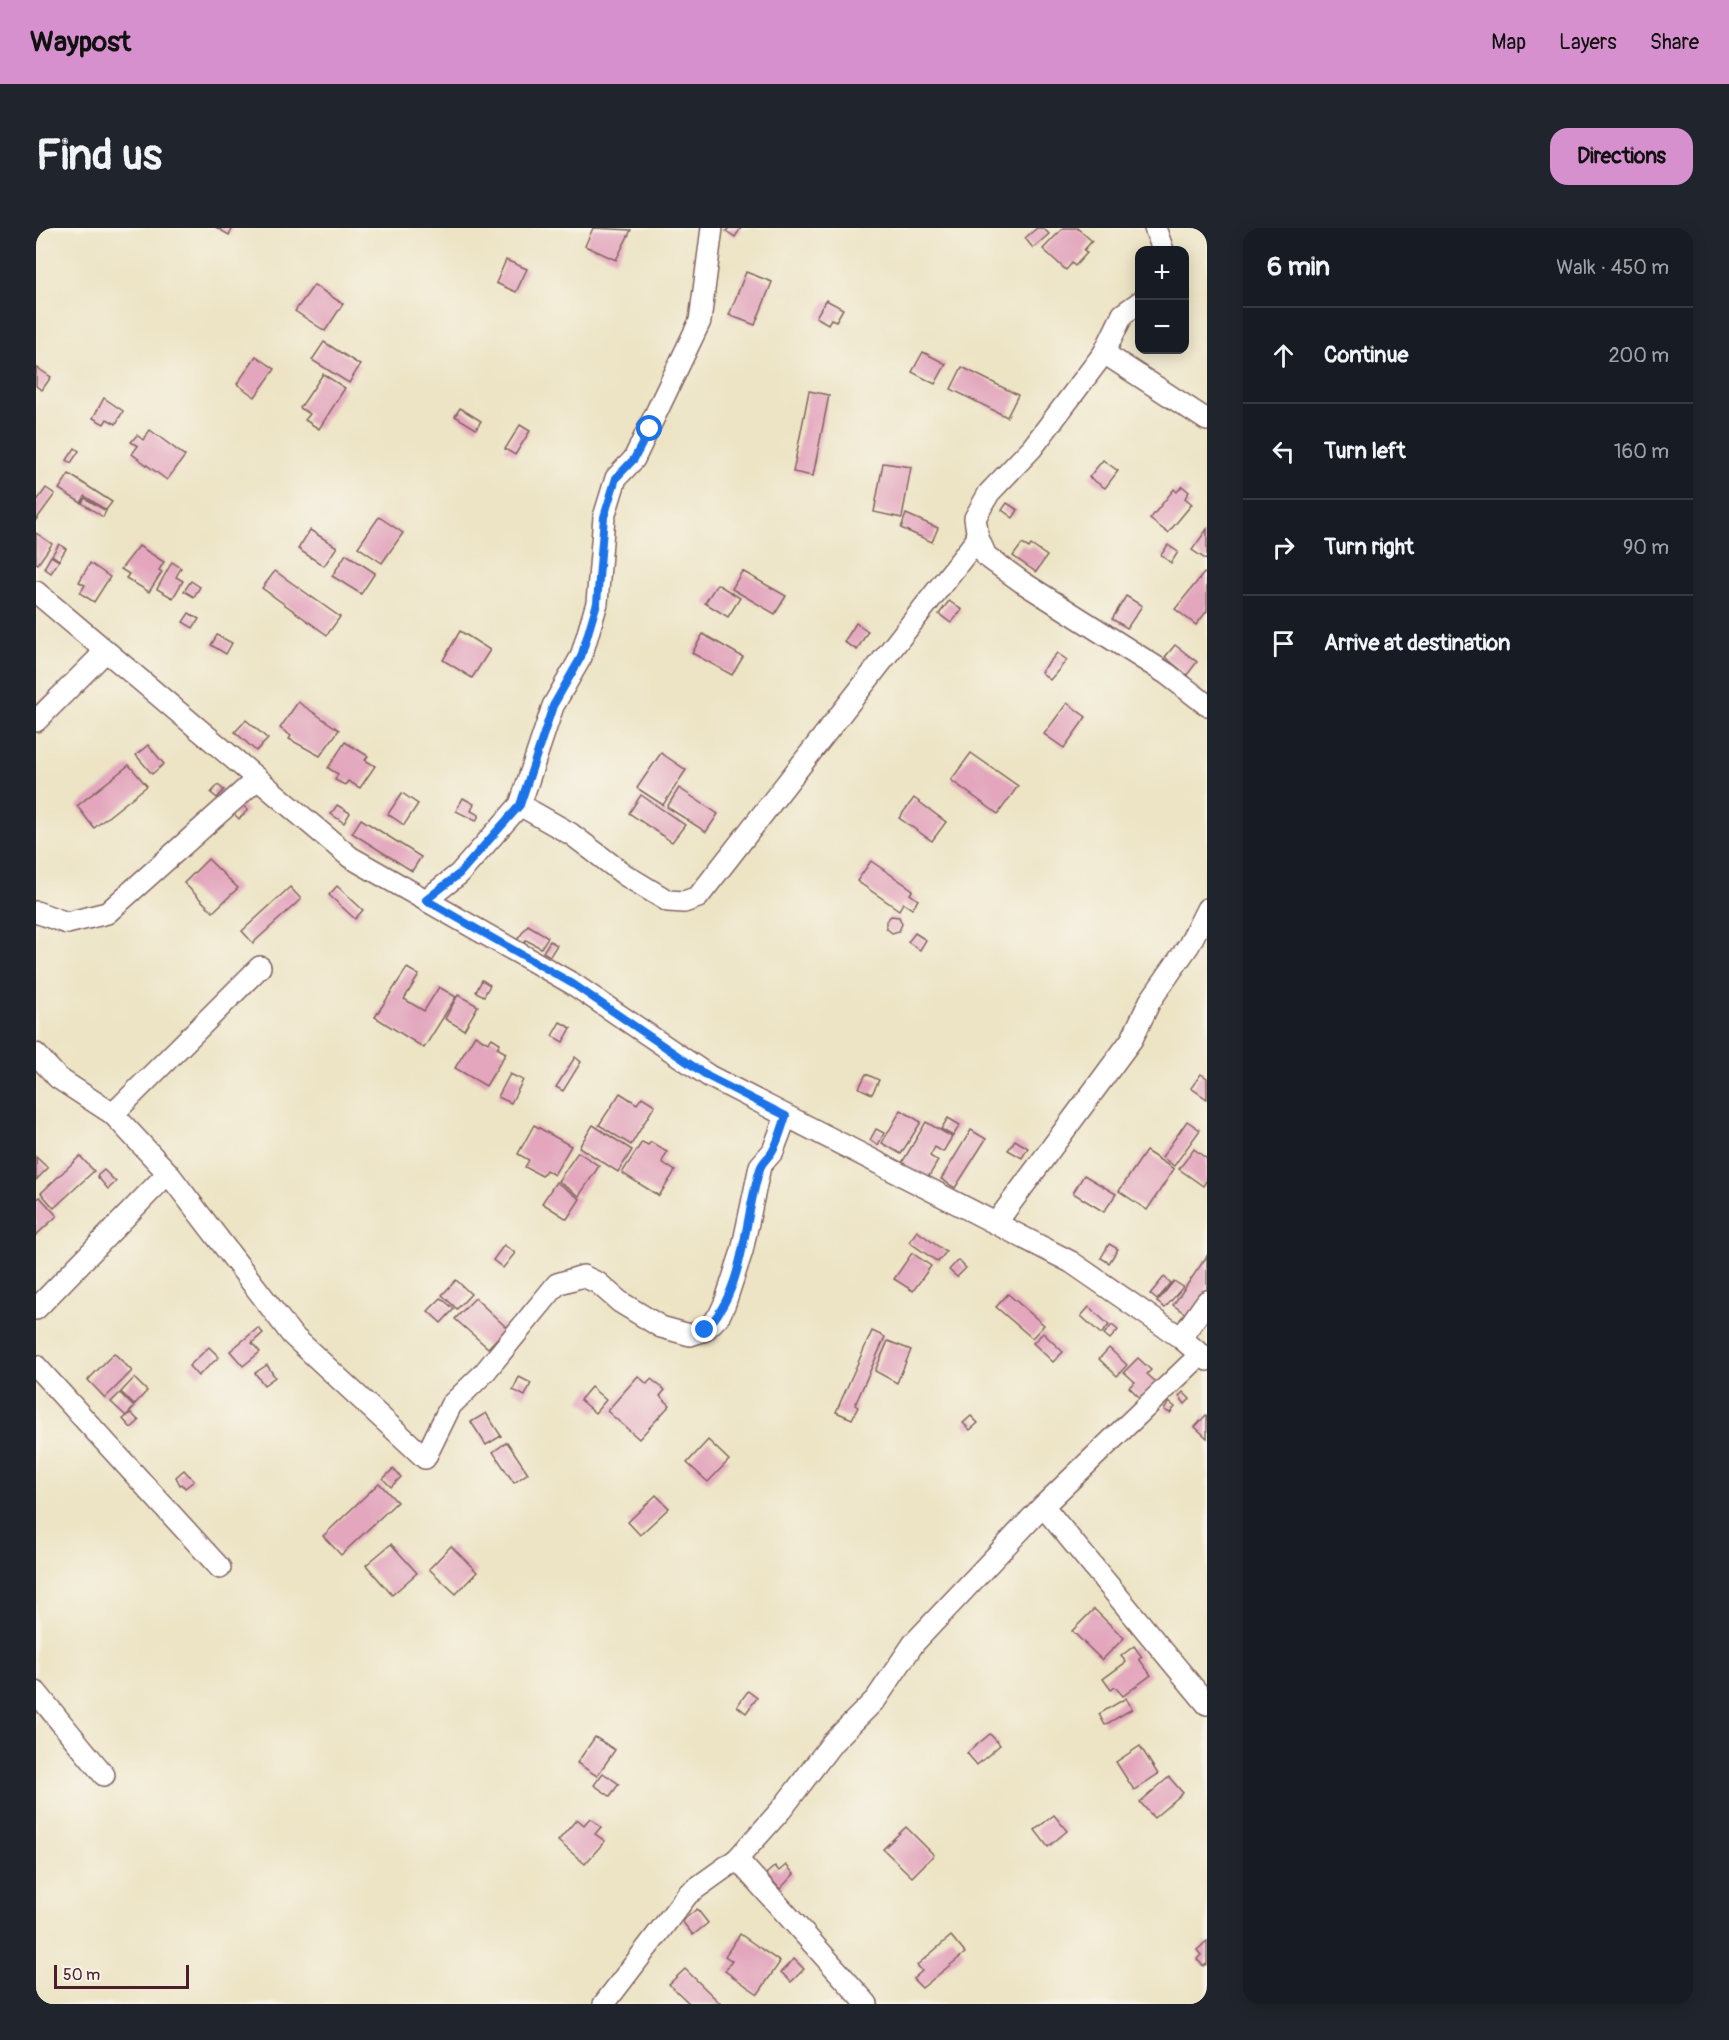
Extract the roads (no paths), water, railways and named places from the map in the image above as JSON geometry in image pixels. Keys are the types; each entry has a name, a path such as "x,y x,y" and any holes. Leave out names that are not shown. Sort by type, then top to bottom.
{"street":[{"path":"426,900 459,874 520,805 553,706 581,657 597,603 604,517 616,478 634,459 700,321 712,228"},
{"path":"1155,228 1162,246"},
{"path":"1135,306 1123,314 1104,353 1032,448 989,493 975,518 978,538 986,556 1022,582 1167,674 1207,705"},
{"path":"1104,353 1207,420"},
{"path":"520,805 572,834 626,875 669,901 684,902 698,897 978,538"},
{"path":"36,592 350,857 573,984 709,1077 1071,1262 1181,1338 1204,1357 1042,1506 914,1643 876,1699 833,1742 781,1810 736,1859 688,1894 604,2004"},
{"path":"36,721 105,652"},
{"path":"36,912 67,923 107,913 257,779"},
{"path":"996,1223 1132,1040 1150,1001 1189,945 1207,909"},
{"path":"113,1114 260,967"},
{"path":"36,1054 58,1078 113,1114 168,1173 292,1335 425,1458 452,1404 484,1373 557,1284 583,1276 598,1283 620,1302 661,1327 690,1335 705,1330 719,1316 725,1303 742,1251 760,1166 773,1151 786,1116"},
{"path":"36,1309 168,1173"},
{"path":"1181,1338 1207,1301"},
{"path":"36,1365 220,1568"},
{"path":"1042,1506 1207,1704"},
{"path":"36,1692 104,1775"},
{"path":"736,1859 867,2004"}]}
